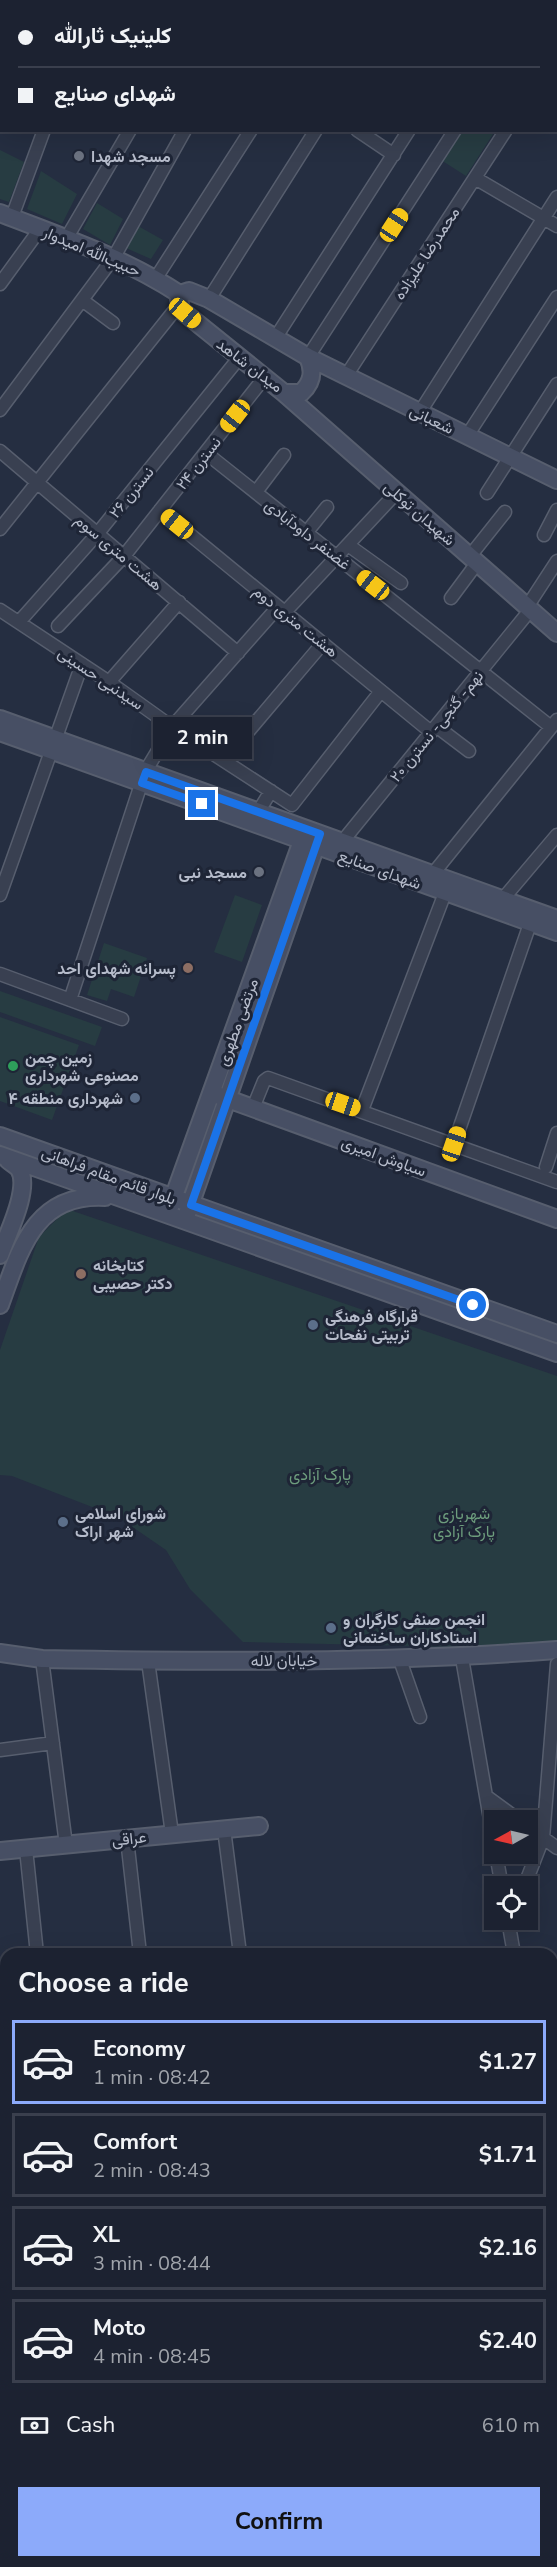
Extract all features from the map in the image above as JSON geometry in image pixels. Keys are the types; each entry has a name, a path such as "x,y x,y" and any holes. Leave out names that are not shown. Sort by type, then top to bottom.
{"street":[{"path":"6,215 43,132"},
{"path":"66,239 129,132"},
{"path":"0,410 114,257 184,132"},
{"path":"156,278 250,132"},
{"path":"209,299 315,132"},
{"path":"360,132 394,155"},
{"path":"276,337 408,132"},
{"path":"308,357 454,132"},
{"name":"محمدرضا علیزاده","path":"346,376 505,132"},
{"path":"475,178 557,226"},
{"path":"420,412 557,197"},
{"name":"حبیب‌الله امیدوار","path":"6,215 114,257 156,278 179,301"},
{"path":"0,284 40,228"},
{"name":"میدان شاهد","path":"189,291 209,299 308,357 312,367 309,386 301,393 284,393 239,358 179,301 189,291"},
{"path":"467,436 557,297"},
{"path":"82,300 113,323"},
{"path":"0,529 179,301"},
{"name":"شعبانی","path":"308,357 557,480"},
{"name":"نسترن ۲۶","path":"19,622 98,533 239,358"},
{"name":"نسترن ۲۴","path":"58,626 124,556 264,378"},
{"path":"487,493 557,384"},
{"name":"شهیدان توکلی","path":"284,393 557,633"},
{"name":"هشت متری سوم","path":"0,451 238,653"},
{"name":"غضنفر داودآبادی","path":"206,453 481,671 554,723"},
{"path":"256,492 284,455"},
{"path":"70,1000 144,777 172,727 238,653 337,556 397,492"},
{"path":"306,533 327,507"},
{"name":"هشت متری دوم","path":"160,510 381,691 469,751"},
{"path":"544,535 557,510"},
{"path":"451,598 505,512"},
{"path":"348,544 400,583"},
{"name":"نهم- گنجی- نسترن ۲۰","path":"342,842 481,671 529,608 557,561"},
{"path":"109,682 178,602"},
{"name":"سیدنبی حسینی","path":"1,612 292,805 381,691"},
{"path":"224,760 323,643"},
{"path":"0,896 82,664"},
{"name":"شهدای صنایع","path":"0,719 54,745"},
{"path":"432,875 554,723"},
{"name":"شهدای صنایع","path":"0,732 54,745 532,917 557,920"},
{"name":"شهدای صنایع","path":"144,777 258,812 311,837 342,842 432,875 447,886 502,900 557,932"},
{"path":"258,812 271,790"},
{"path":"502,900 557,835"},
{"name":"مرتضی مطهری","path":"170,1207 211,1093 311,837"},
{"name":"مرتضی مطهری","path":"185,1221 227,1099 311,837"},
{"path":"362,1110 447,886"},
{"path":"454,1144 532,917"},
{"path":"0,974 122,1019"},
{"path":"253,1108 264,1081 268,1078 557,1182"},
{"name":"سیاوش امیری","path":"211,1093 557,1219"},
{"path":"546,1167 557,1133"},
{"name":"بلوار قائم مقام فراهانی","path":"0,1136 170,1207 185,1221 557,1353"},
{"path":"0,1255 22,1193 22,1179 18,1168 1,1156"},
{"name":"بلوار قائم مقام فراهانی","path":"1,1156 121,1198 170,1207 191,1205 557,1334"},
{"path":"0,1305 22,1243 38,1221 61,1203 84,1196 121,1198"},
{"path":"13,1220 30,1215 38,1221"},
{"name":"خیابان لاله","path":"3,1651 42,1659 148,1661 400,1660 462,1658 557,1650"},
{"path":"462,1658 488,1810"},
{"path":"42,1659 66,1845"},
{"path":"400,1660 420,1716"},
{"path":"148,1661 172,1834"},
{"path":"528,1876 543,1838 557,1664"},
{"path":"0,1750 53,1743"},
{"path":"486,1796 505,1810"},
{"name":"عراقی","path":"0,1851 259,1826"},
{"path":"224,1829 239,1948"},
{"path":"538,1834 557,1848"},
{"path":"127,1839 139,1948"},
{"path":"26,1849 36,1948"},
{"path":"510,1930 513,1948"}],"green space":[{"path":"459,132 494,132 466,176 441,160"},
{"path":"0,150 24,162 9,202 0,199"},
{"path":"41,171 77,194 62,224 27,209"},
{"path":"97,203 123,219 110,245 83,229"},
{"path":"138,226 163,240 151,259 126,248"},
{"path":"235,895 262,905 242,962 214,952"},
{"path":"104,943 147,958 134,997 111,989 107,1001 87,995"},
{"path":"0,991 102,1027 95,1046 0,1012"},
{"path":"0,1017 79,1045 52,1120 0,1101"},
{"name":"پارک آزادی","path":"67,1209 557,1376 557,1641 457,1647 243,1642 190,1589 166,1550 118,1517 12,1476 0,1475 0,1350 39,1237"}],"place":[{"name":"مسجد شهدا","path":"79,156"},
{"name":"مسجد نبی","path":"259,872"},
{"name":"پسرانه شهدای احد","path":"188,968"},
{"name":"زمین چمن مصنوعی شهرداری","path":"13,1066"},
{"name":"شهرداری منطقه ۴","path":"135,1098"},
{"name":"کتابخانه دکتر حصیبی","path":"81,1274"},
{"name":"قرارگاه فرهنگی تربیتی نفحات","path":"313,1325"},
{"name":"شورای اسلامی شهر اراک","path":"63,1522"},
{"name":"انجمن صنفی کارگران و استادکاران ساختمانی","path":"331,1628"}],"route":[{"path":"202,804 142,783 146,772 320,834 191,1205 473,1305"}],"park label":[{"name":"شهربازی پارک آزادی","path":"464,1522"}]}
